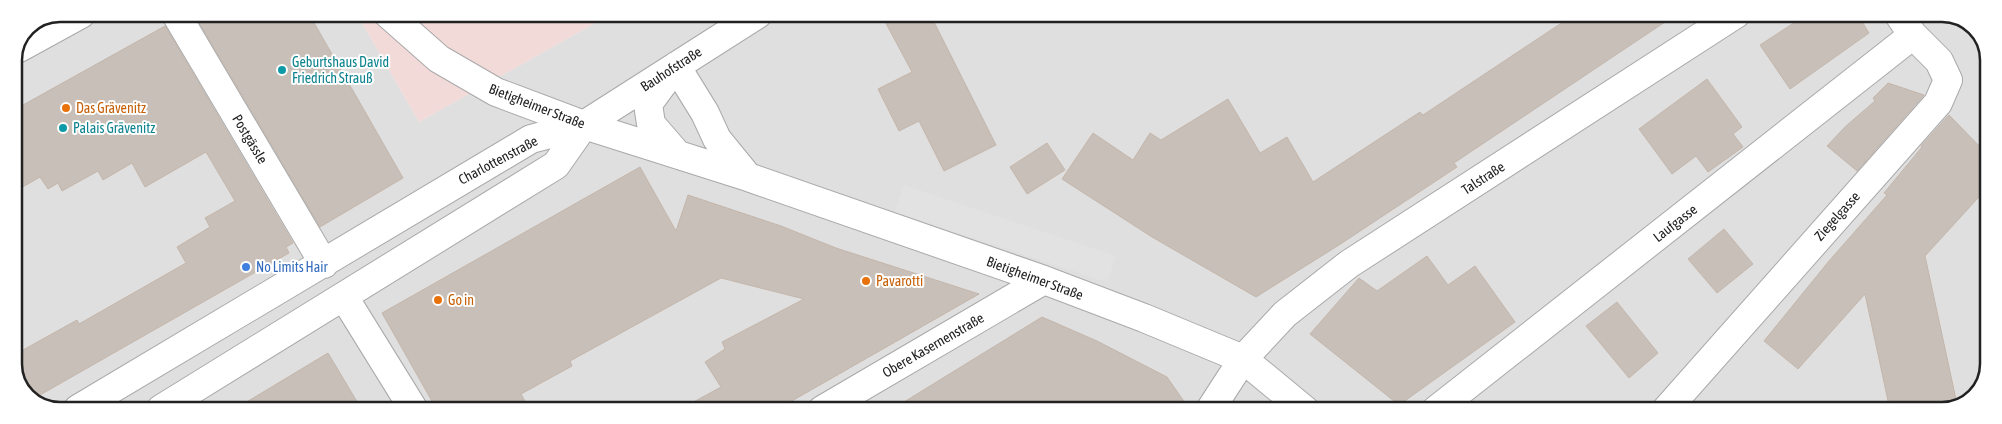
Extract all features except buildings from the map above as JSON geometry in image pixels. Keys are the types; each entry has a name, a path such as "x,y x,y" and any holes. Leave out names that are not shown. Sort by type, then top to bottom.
{"street":[{"path":"26,44 66,22"},
{"name":"Postgässle","path":"181,22 324,264"},
{"name":"Bietigheimer Straße","path":"397,22 438,60 496,92 584,125 748,177 1044,280 1144,318 1243,360 1295,402"},
{"name":"Bauhofstraße","path":"584,125 745,22"},
{"name":"Talstraße","path":"1215,402 1243,360 1285,314 1350,264 1724,22"},
{"name":"Laufgasse","path":"1446,402 1906,25"},
{"name":"Ziegelgasse","path":"1673,402 1938,103 1948,80 1939,61 1906,25"},
{"path":"676,66 705,113 717,139 748,177"},
{"name":"Bietigheimer Straße","path":"676,66 648,104 651,124 678,154"},
{"path":"174,402 556,165 584,125"},
{"name":"Charlottenstraße","path":"90,402 324,264 486,165 531,140 584,125"},
{"name":"Obere Kasernenstraße","path":"836,402 1044,280"},
{"path":"344,297 409,402"}],"shaded area":[{"path":"60,22 362,22 419,122 597,22 1949,23 1965,30 1970,35 1979,53 1979,371 1973,385 1965,394 1942,402 60,402 41,396 32,389 25,378 23,366 22,60 25,46 39,29 46,25"},
{"path":"362,22 597,22 419,122"},
{"path":"904,185 1116,256 1107,282 895,212"}],"place":[{"name":"Geburtshaus David Friedrich Strauß","path":"282,70"},
{"name":"Das Grävenitz","path":"66,108"},
{"name":"Palais Grävenitz","path":"63,128"},
{"name":"No Limits Hair","path":"246,267"},
{"name":"Pavarotti","path":"866,281"},
{"name":"Go in","path":"438,300"}]}
